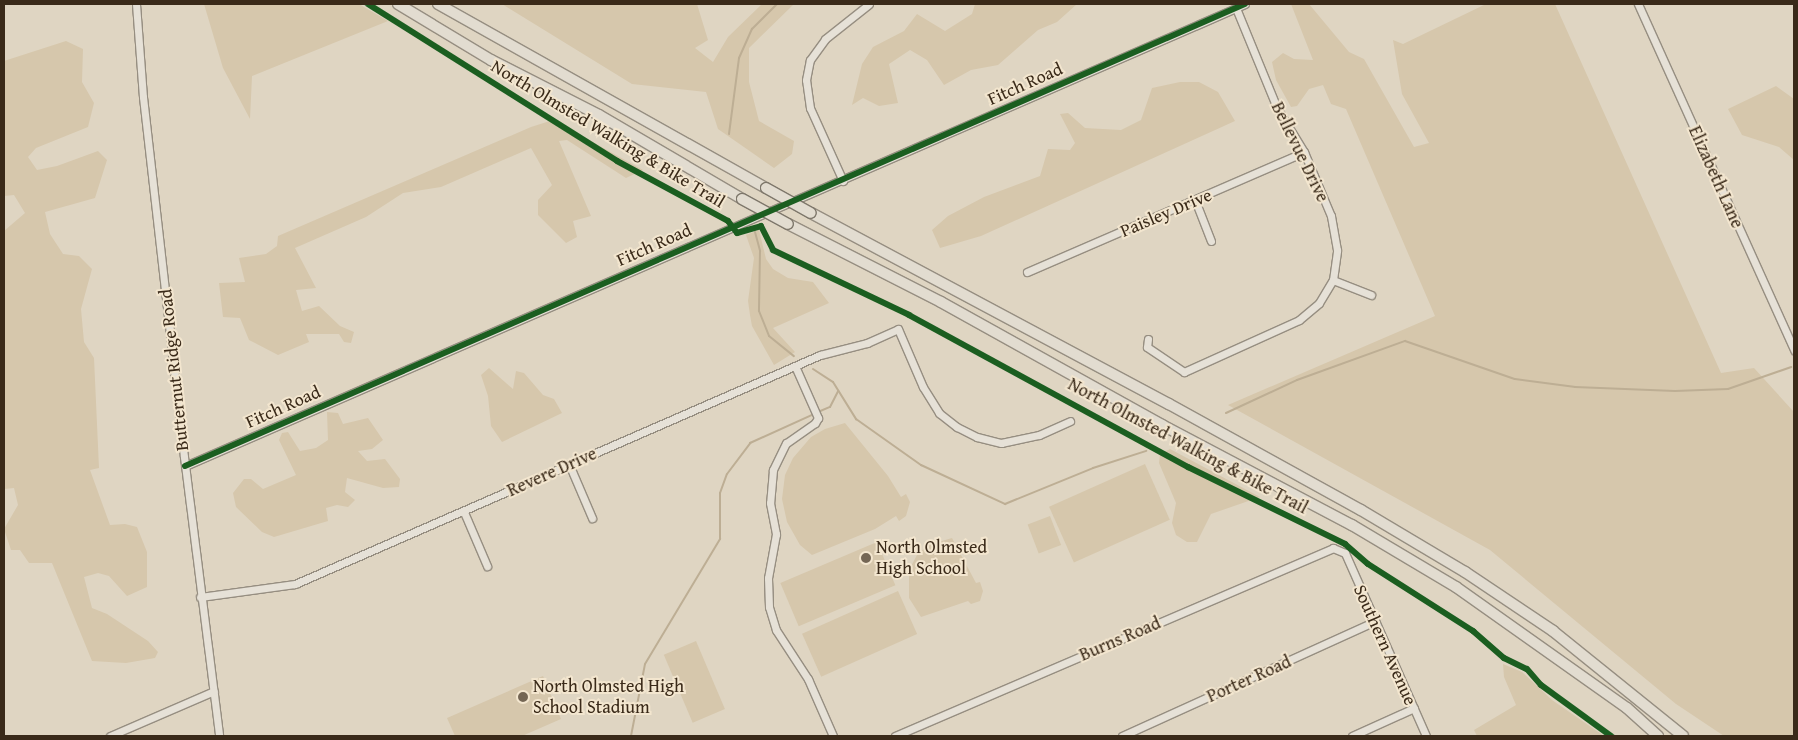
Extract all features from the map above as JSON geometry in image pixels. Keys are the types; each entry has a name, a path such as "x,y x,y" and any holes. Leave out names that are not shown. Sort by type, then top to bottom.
{"highway":[{"path":"398,4 491,60 599,115 742,199 941,302 1162,425 1352,525 1456,587 1627,708 1658,736"},
{"path":"438,4 811,213 1169,404 1361,510 1465,572 1553,631 1683,736"}],"street":[{"name":"Butternut Ridge Road","path":"136,4 143,98 200,597 219,736"},
{"path":"843,181 810,108 806,80 810,60 826,39 869,4"},
{"name":"Fitch Road","path":"185,466 843,181 1245,4"},
{"name":"Elizabeth Lane","path":"1638,4 1794,350"},
{"name":"Bellevue Drive","path":"1148,339 1147,348 1184,372 1299,320 1319,303 1333,280 1337,250 1331,216 1304,152 1277,108 1236,8"},
{"name":"Paisley Drive","path":"1027,272 1304,152"},
{"path":"1195,200 1211,241"},
{"path":"1333,280 1371,295"},
{"name":"Revere Drive","path":"200,597 295,584 796,366 867,342 898,328 927,394 939,413 957,427 977,437 1001,443 1039,435 1070,422"},
{"path":"796,366 817,413 815,423 786,443 773,470 769,497 776,544 768,593 774,624 808,679 833,736"},
{"path":"569,464 592,518"},
{"path":"464,512 487,566"},
{"name":"Burns Road","path":"895,736 1333,548 1345,553"},
{"name":"Southern Avenue","path":"1345,553 1426,736"},
{"name":"Porter Road","path":"1122,736 1375,621"},
{"path":"110,736 214,691"},
{"path":"1352,736 1414,708"}],"shaded area":[{"path":"204,4 359,4 388,21 252,76 250,119 223,68"},
{"path":"502,4 697,4 708,40 695,48 713,62 728,37 762,4 794,4 749,48 749,82 759,121 794,141 792,154 774,168 718,129 706,92 632,84"},
{"path":"975,4 1077,4 1057,22 1038,30 998,65 971,70 944,85 927,60 910,50 889,64 898,103 879,106 863,98 852,105 862,64 873,47 904,31 917,14 945,31 972,14"},
{"path":"1291,4 1309,4 1349,52 1364,59 1414,147 1429,143 1402,94 1393,40 1403,44 1486,4 1555,4 1721,373 1754,368 1794,412 1794,736 1724,736 1676,704 1490,550 1228,405 1435,316 1346,109 1331,104 1323,85 1309,89 1297,106 1291,107 1276,80 1272,62 1283,53 1294,59 1313,60"},
{"path":"66,41 83,49 82,82 94,103 88,127 36,148 28,157 37,170 57,166 98,151 107,160 95,198 45,212 50,234 63,254 79,256 92,269 81,309 84,342 94,358 99,468 90,470 110,525 125,524 137,527 147,552 147,587 127,596 109,576 98,573 84,577 92,608 107,614 148,641 158,652 155,658 126,663 92,661 52,563 29,563 20,550 11,550 4,529 18,505 14,488 4,489 4,231 25,213 14,195 4,196 4,61"},
{"path":"1180,82 1199,82 1218,92 1235,121 981,236 940,248 932,230 948,216 984,197 1040,176 1048,149 1070,150 1075,143 1060,114 1068,113 1085,128 1121,130 1141,120 1152,88"},
{"path":"1776,86 1794,99 1794,160 1779,147 1742,135 1728,109"},
{"path":"553,120 643,170 626,178 567,140 559,141 591,216 573,221 577,237 566,243 538,215 538,200 552,185 531,148 441,187 403,193 366,217 295,248 316,288 296,290 302,311 319,306 340,326 354,332 351,343 344,342 339,334 306,334 309,342 278,355 249,340 240,318 223,317 219,283 245,282 239,258 266,254 277,246 278,236 531,127"},
{"path":"759,230 766,259 773,269 788,278 813,282 829,303 773,328 795,352 774,365 752,326 748,301 754,258 746,235"},
{"path":"489,368 513,389 516,371 524,373 543,395 554,399 562,413 502,442 491,426 488,396 481,375"},
{"path":"327,412 338,413 343,424 368,418 383,440 372,449 358,451 367,461 385,459 400,479 399,487 383,488 347,478 345,492 355,500 348,507 337,505 326,508 328,521 274,537 262,532 236,507 233,493 244,479 251,479 263,489 296,475 279,440 282,433 288,432 300,451 316,448 328,440"},
{"path":"845,423 888,476 901,497 906,494 910,502 906,516 899,521 896,516 875,529 812,555 800,545 787,522 782,499 785,475 793,458 811,437 825,429"},
{"path":"1170,449 1260,497 1211,514 1197,542 1187,542 1176,535 1172,523 1176,503 1159,463 1160,454"},
{"path":"1145,464 1170,520 1074,562 1049,507"},
{"path":"1050,516 1061,545 1039,554 1028,525"},
{"path":"952,538 976,583 980,582 983,591 980,601 971,604 968,601 921,617 909,598 909,570 917,555 928,545"},
{"path":"877,542 895,585 799,626 780,583"},
{"path":"898,591 917,634 821,677 802,634"},
{"path":"696,641 725,709 693,723 664,655"},
{"path":"1503,664 1522,672 1552,700 1604,736 1477,736 1474,730 1516,705 1504,677"},
{"name":"North Olmsted High School Stadium","path":"543,676 561,719 522,736 455,736 447,718"}],"waterway":[{"path":"729,134 739,58 752,29 777,4"},
{"path":"755,232 760,251 759,311 769,336 794,356"},
{"path":"1226,413 1297,380 1405,341 1515,379 1575,387 1675,391 1728,389 1791,367"},
{"path":"813,369 833,382 856,419 921,465 1005,504 1093,468 1146,451"},
{"path":"818,412 830,407 838,391"},
{"path":"631,736 645,664 720,539 720,493 727,474 750,443 814,414"}],"cycle path":[{"name":"North Olmsted Walking & Bike Trail","path":"368,4 617,161 728,221 737,233 761,226 773,250 909,315 1188,467 1345,544 1368,564 1473,631 1504,658 1527,669 1541,685 1611,736"},
{"path":"185,466 1245,4"}],"place":[{"name":"North Olmsted High School","path":"866,558"},
{"name":"North Olmsted High School Stadium","path":"523,697"}]}
